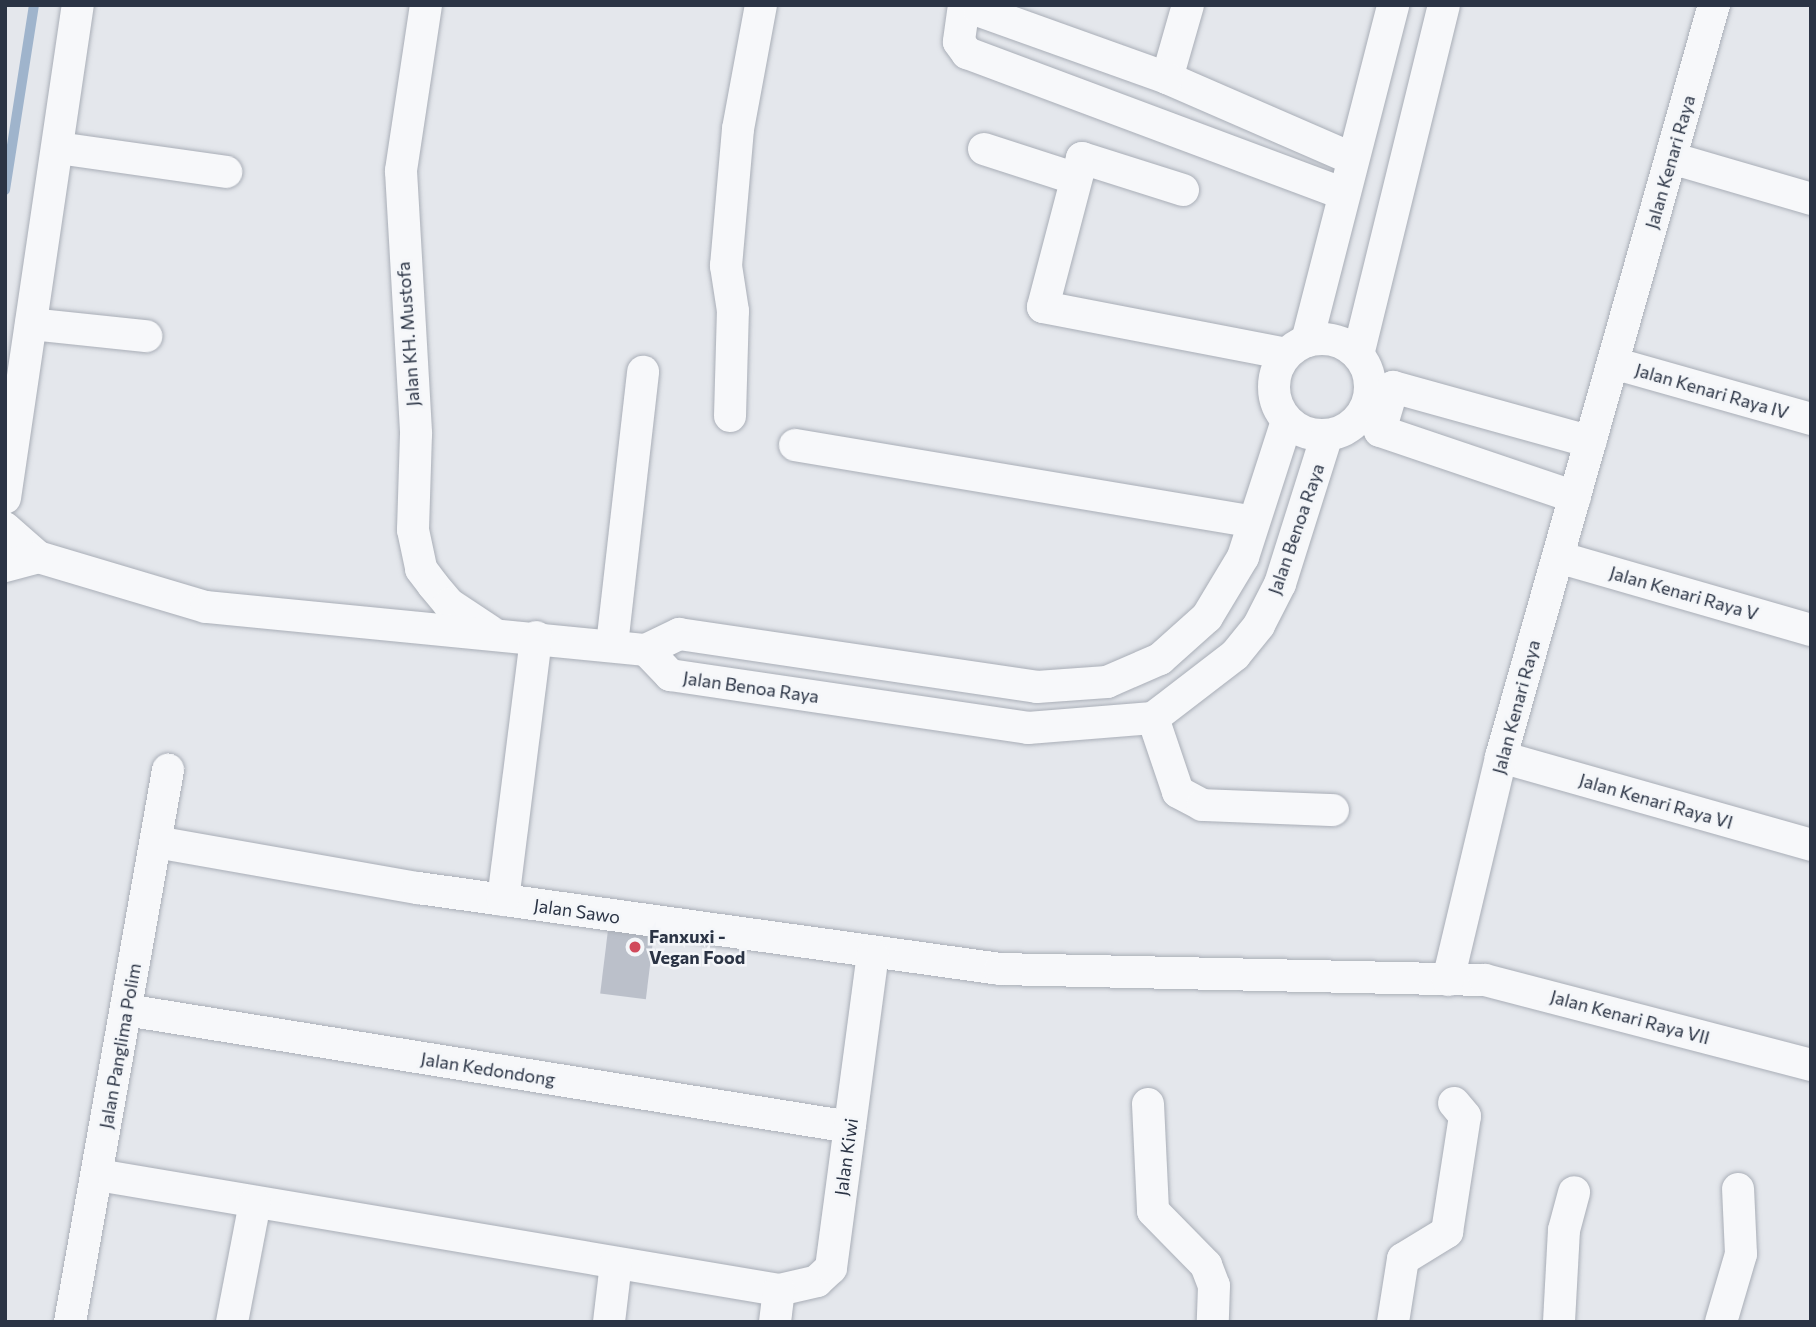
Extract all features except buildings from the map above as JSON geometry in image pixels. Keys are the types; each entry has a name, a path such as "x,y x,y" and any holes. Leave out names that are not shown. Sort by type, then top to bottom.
{"street":[{"path":"5,498 78,5"},
{"name":"Jalan KH. Mustofa","path":"426,5 401,171 416,434 413,530 421,569 433,585 449,604 490,631"},
{"path":"730,416 733,311 726,266 738,129 761,5"},
{"path":"1167,78 1188,5"},
{"path":"1183,190 1088,158 1078,162 1043,307 1297,348 1334,341 1358,355 1369,372 1366,408 1353,424 1327,435 1287,421 1274,400 1274,376 1297,348 1393,5"},
{"path":"1358,355 1444,5"},
{"name":"Jalan Kenari Raya","path":"1448,981 1502,757 1714,5"},
{"path":"1341,193 967,53 959,42 972,8 1167,78 1349,157"},
{"path":"58,148 226,172"},
{"path":"984,149 1074,178"},
{"path":"1671,158 1811,199"},
{"path":"31,324 146,335"},
{"name":"Jalan Kenari Raya IV","path":"1613,363 1811,419"},
{"path":"612,645 643,372"},
{"path":"1575,497 1380,431 1389,398 1393,387 1591,442"},
{"path":"5,528 38,557 206,607 321,622 490,631 646,650 678,634 1037,687 1107,682 1160,659 1207,617 1243,557 1252,522 1287,421"},
{"name":"Jalan Benoa Raya","path":"646,650 670,675 1028,728 1153,718 1235,654 1259,625 1280,584 1327,435"},
{"path":"795,445 1252,522"},
{"path":"5,566 38,557"},
{"name":"Jalan Kenari Raya V","path":"1558,557 1811,630"},
{"path":"503,900 536,637"},
{"path":"1153,718 1178,792 1202,805 1333,810"},
{"name":"Jalan Kenari Raya VI","path":"1502,757 1811,845"},
{"name":"Jalan Panglima Polim","path":"70,1322 168,770"},
{"name":"Jalan Sawo","path":"156,842 503,900 873,955 1000,969 1448,981"},
{"name":"Jalan Kiwi","path":"779,1290 817,1281 831,1268 873,955"},
{"name":"Jalan Kenari Raya VII","path":"1448,981 1497,983 1811,1065"},
{"name":"Jalan Kedondong","path":"126,1010 850,1127"},
{"path":"1393,1322 1403,1259 1447,1231 1465,1116 1454,1102"},
{"path":"1148,1104 1153,1211 1206,1265 1214,1286 1213,1322"},
{"path":"98,1175 779,1290 775,1322"},
{"path":"1721,1322 1741,1254 1738,1189"},
{"path":"1559,1322 1564,1230 1574,1192"},
{"path":"232,1322 255,1203"},
{"path":"609,1322 616,1263"}],"waterway":[{"path":"5,190 34,5"}],"place":[{"name":"Fanxuxi - Vegan Food","path":"635,947"}]}
